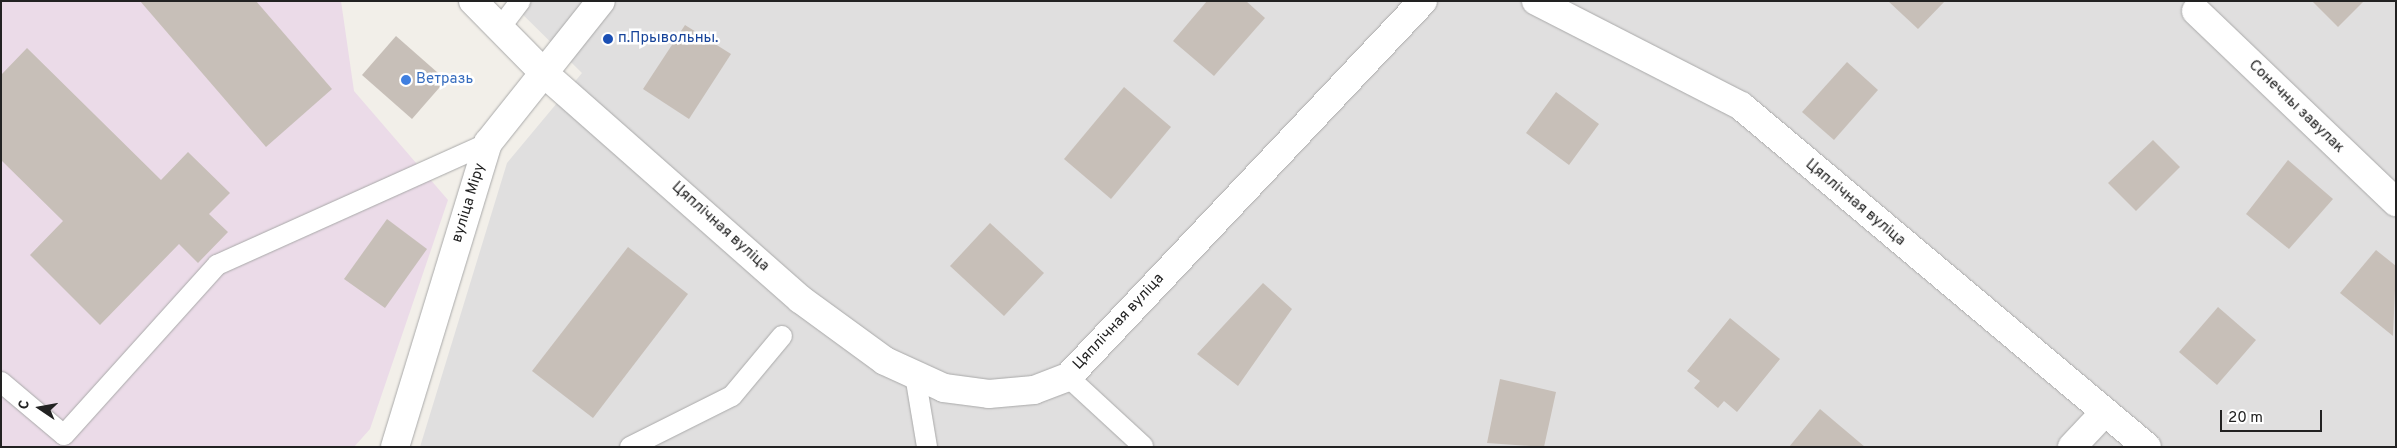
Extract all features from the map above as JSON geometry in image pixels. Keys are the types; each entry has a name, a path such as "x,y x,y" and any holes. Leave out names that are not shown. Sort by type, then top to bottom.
{"street":[{"path":"473,1 546,75"},
{"name":"вуліца Міру","path":"395,447 488,143 546,75 601,1"},
{"name":"Цяплічная вуліца","path":"546,75 800,299 884,362 944,388 989,394 1034,390 1068,377 1423,1"},
{"name":"Цяплічная вуліца","path":"1536,1 1741,106 2103,414 2147,447"},
{"name":"Сонечны завулак","path":"2196,12 2396,202"},
{"path":"2072,447 2103,414"}],"lane":[{"path":"500,28 520,1"},
{"path":"1,382 64,435 217,265 488,143"},
{"path":"630,447 732,396 782,336"},
{"path":"915,375 927,447"},
{"path":"1068,377 1143,446"}],"shaded area":[{"path":"1,1 341,1 354,91 448,200 370,429 354,447 1,447"},
{"path":"509,1 2396,1 2396,447 420,447 507,163 582,73"}],"building":[{"path":"140,1 256,1 332,89 266,147"},
{"path":"1207,1 1246,1 1265,18 1214,76 1173,41"},
{"path":"1888,1 1945,1 1918,29"},
{"path":"2312,1 2364,1 2338,27"},
{"path":"685,25 731,54 689,119 643,89"},
{"path":"396,36 446,80 412,119 362,75"},
{"path":"27,48 161,180 188,152 230,193 209,214 228,232 198,263 179,244 100,325 30,255 63,221 1,160 1,75"},
{"path":"1847,62 1878,90 1834,140 1802,112"},
{"path":"1124,87 1171,127 1111,199 1064,159"},
{"path":"1556,92 1599,124 1569,165 1526,133"},
{"path":"2153,140 2180,167 2136,211 2108,183"},
{"path":"2288,160 2333,199 2289,249 2246,214"},
{"path":"387,219 427,249 385,308 344,279"},
{"path":"990,223 1044,273 1004,316 950,266"},
{"path":"628,247 688,294 593,418 532,371"},
{"path":"2376,250 2396,266 2393,336 2340,293"},
{"path":"1263,283 1292,309 1238,386 1197,354"},
{"path":"2218,307 2256,340 2217,385 2179,352"},
{"path":"1730,318 1780,359 1737,412 1724,401 1718,408 1694,388 1700,381 1687,371"},
{"path":"1500,379 1556,392 1544,447 1487,443"},
{"path":"1820,409 1865,447 1789,447"}],"place":[{"name":"п.Прывольны.","path":"608,39"},
{"name":"Ветразь","path":"406,80"}]}
